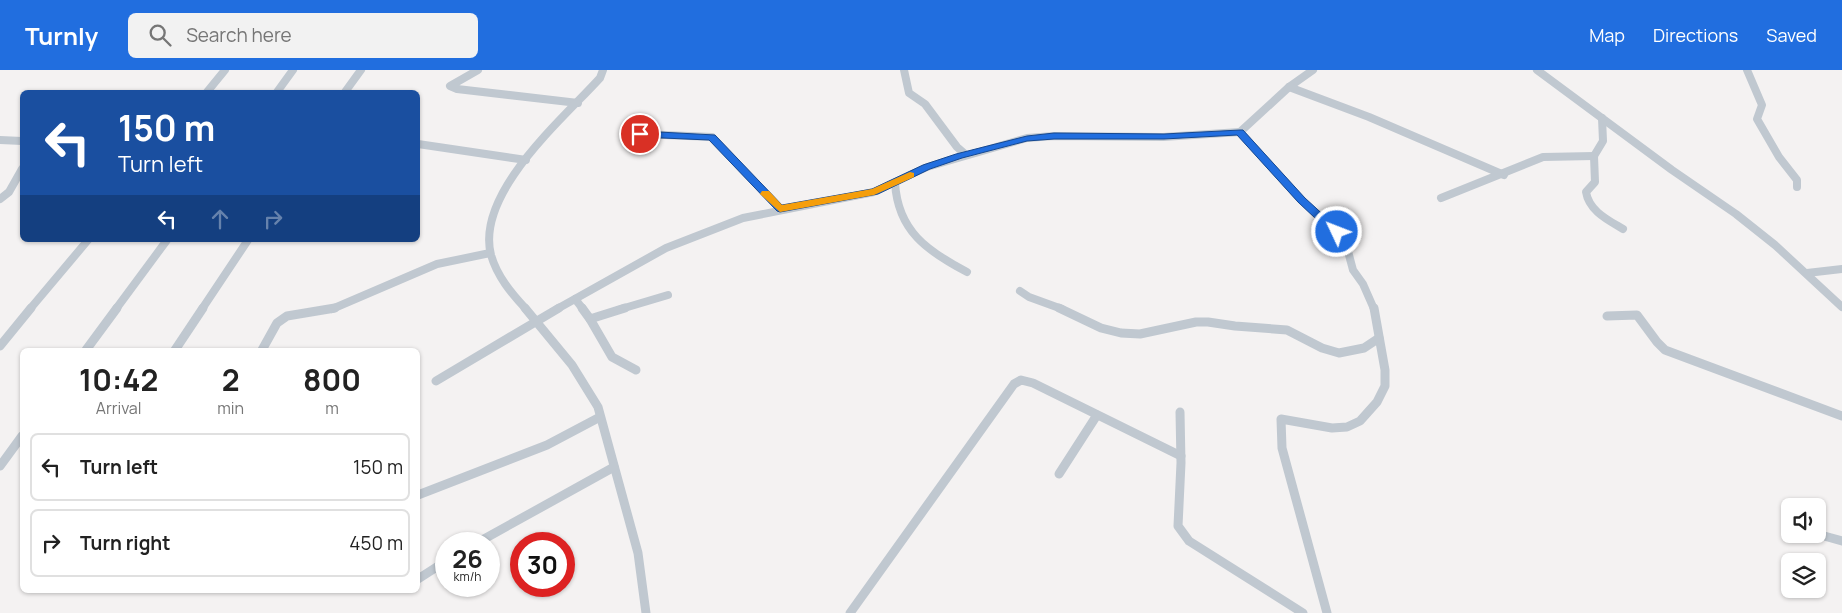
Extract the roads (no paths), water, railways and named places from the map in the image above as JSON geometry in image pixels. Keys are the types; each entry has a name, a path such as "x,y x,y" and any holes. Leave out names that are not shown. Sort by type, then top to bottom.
{"street":[{"path":"209,90 225,70"},
{"path":"278,90 293,70"},
{"path":"347,90 361,70"},
{"path":"478,70 450,86 457,90 578,103"},
{"path":"603,70 600,78 526,160 496,206 491,224 490,253 502,282 577,371 598,407 628,511 644,581 646,613"},
{"path":"904,70 909,93 925,104 957,146 966,154"},
{"path":"436,381 536,321 666,248 722,225 780,209 874,192 926,167 1006,142 1040,136 1164,137 1240,132 1289,87 1313,70"},
{"path":"1537,70 1736,214 1807,273 1842,307"},
{"path":"1747,70 1760,96 1762,105 1757,119 1780,157 1797,180 1798,187"},
{"path":"1289,87 1369,117 1504,175"},
{"path":"1602,118 1603,141 1594,156 1595,182 1586,192 1586,196 1588,203 1598,213 1623,229"},
{"path":"1240,132 1301,200 1345,240 1353,270 1363,284 1372,305 1385,370 1385,386 1377,402 1360,420 1347,428 1332,428 1280,419 1282,448 1327,613"},
{"path":"640,134 712,137 780,209"},
{"path":"0,140 20,141"},
{"path":"420,144 526,160"},
{"path":"1442,198 1543,158 1594,156"},
{"path":"0,199 9,192 20,173"},
{"path":"895,182 897,207 914,238 930,252 967,272"},
{"path":"0,346 86,242"},
{"path":"87,348 166,242"},
{"path":"176,348 247,242"},
{"path":"263,348 277,323 288,316 328,312 437,264 490,253"},
{"path":"1807,273 1842,269"},
{"path":"1020,291 1027,297 1044,302 1103,330 1124,334 1148,334 1198,322 1217,321 1239,327 1287,330 1298,334 1324,350 1334,352 1362,352 1379,338"},
{"path":"590,319 668,295"},
{"path":"575,299 590,319 612,357 636,370"},
{"path":"1607,316 1637,315 1643,320 1657,346 1665,350 1719,368 1792,400 1842,416"},
{"path":"850,613 1014,384 1021,380 1033,384 1181,456"},
{"path":"1180,412 1181,456 1178,526 1180,532 1189,541 1303,613"},
{"path":"1060,474 1097,415"},
{"path":"420,494 555,442 600,416"},
{"path":"0,466 20,439"},
{"path":"497,532 614,467"},
{"path":"1826,537 1842,541"},
{"path":"420,578 435,568"}]}
